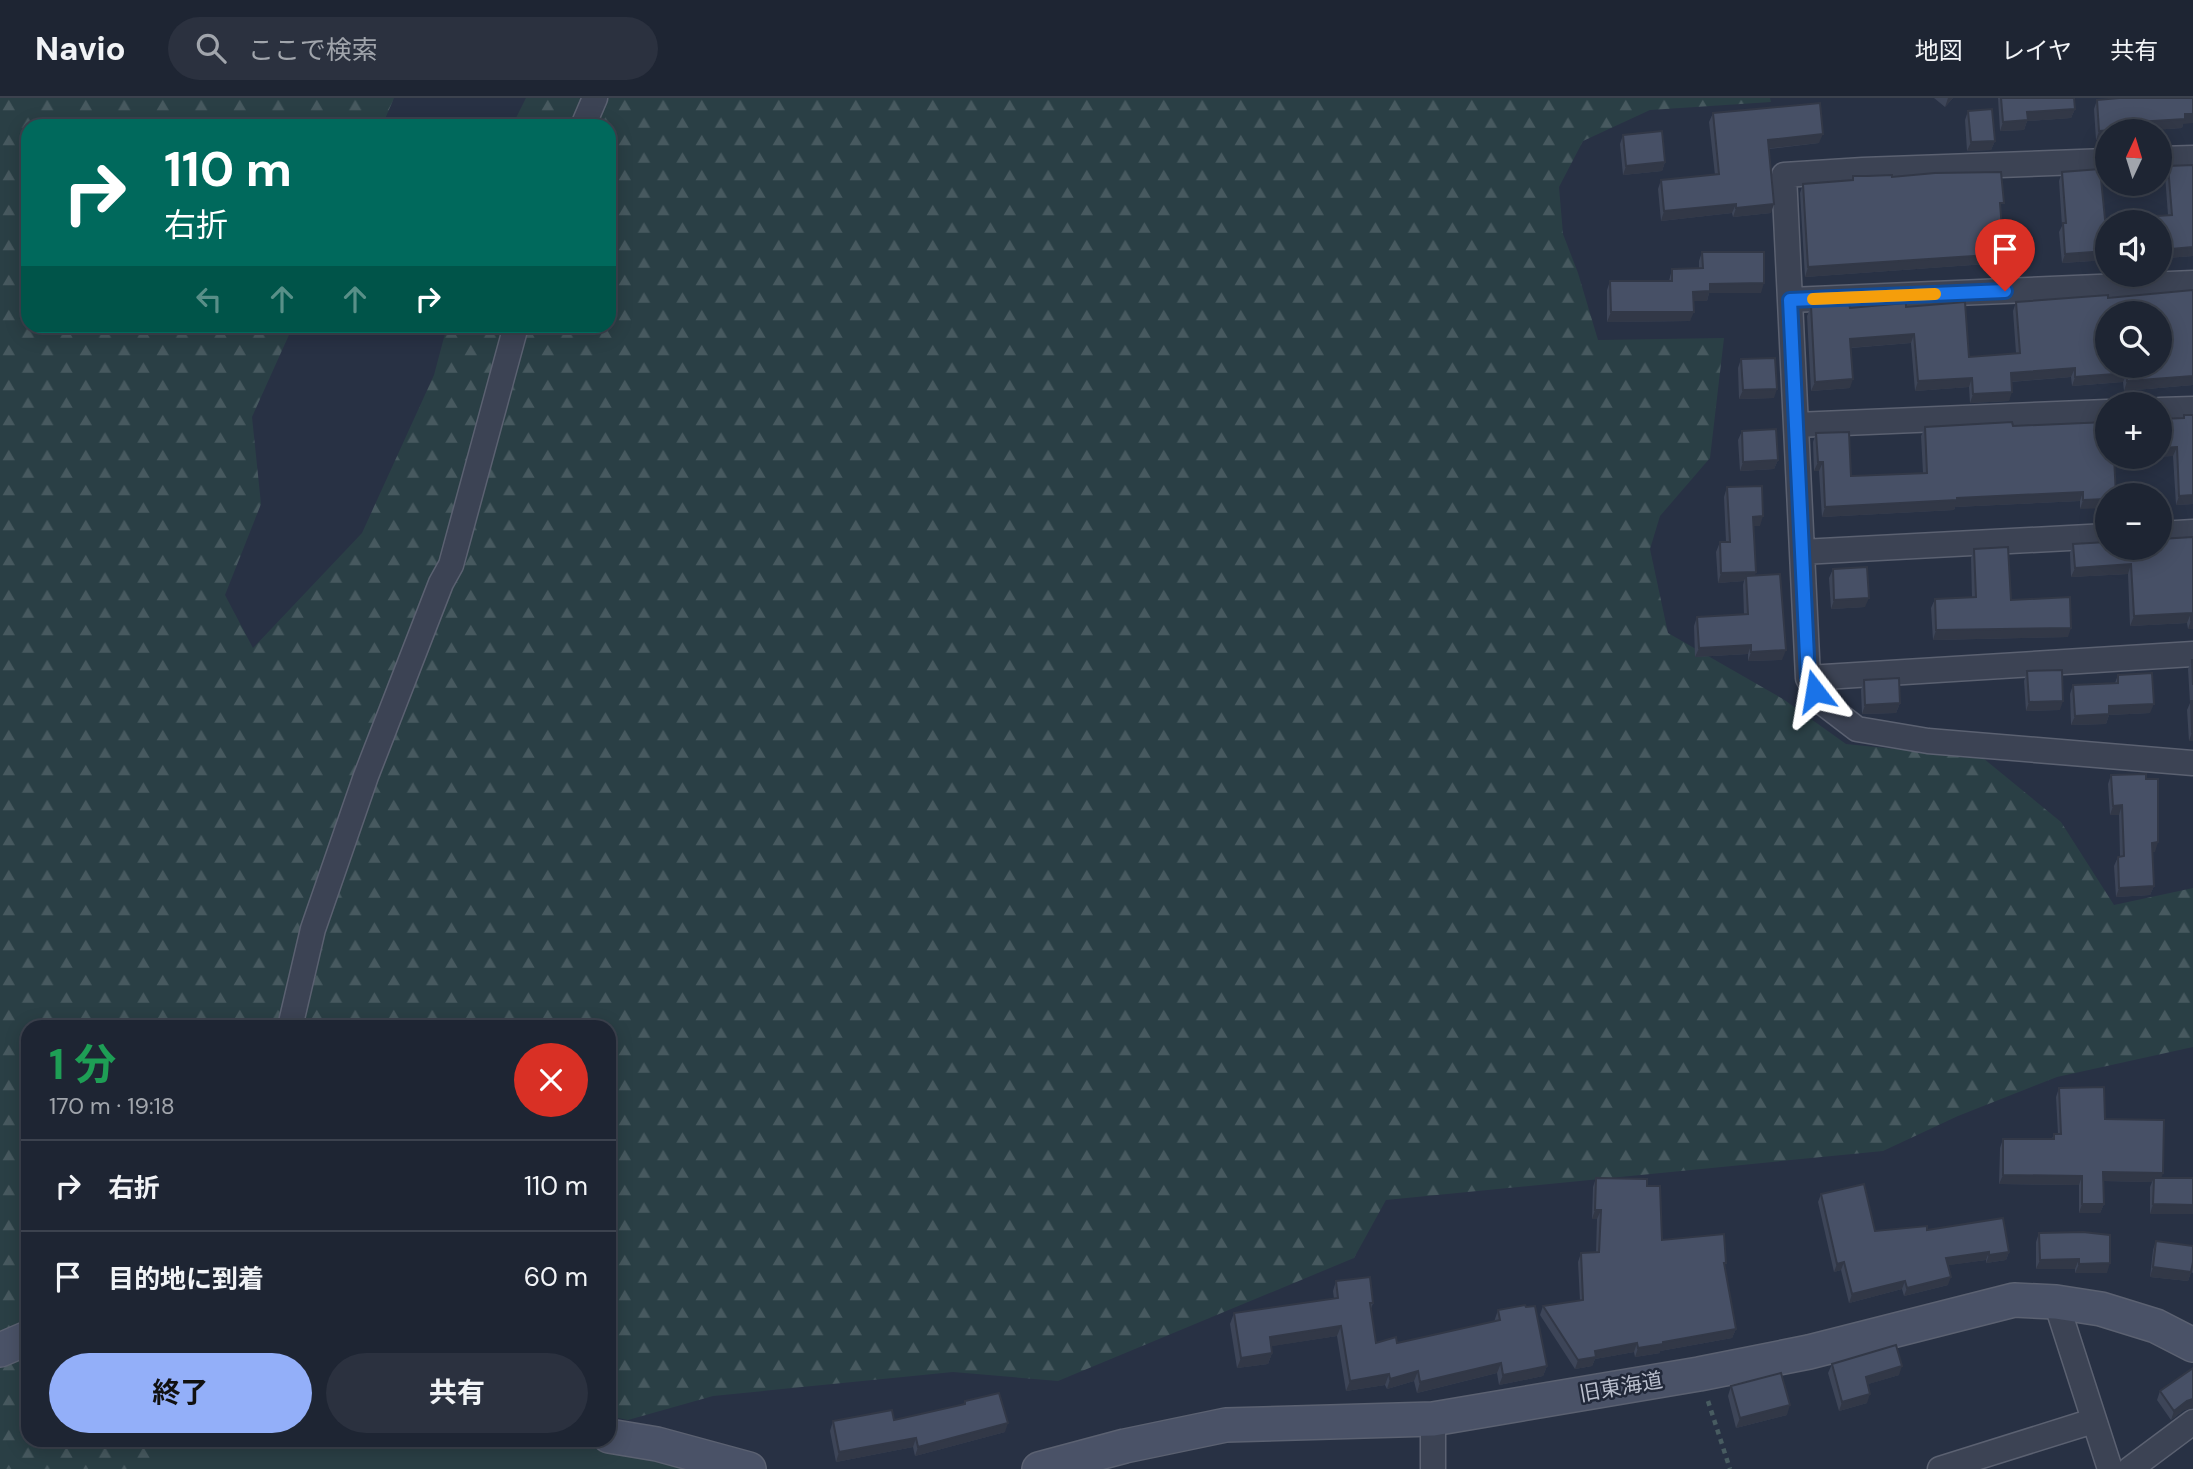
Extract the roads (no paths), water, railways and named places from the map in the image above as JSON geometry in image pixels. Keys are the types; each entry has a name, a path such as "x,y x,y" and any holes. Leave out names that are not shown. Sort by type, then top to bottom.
{"street":[{"path":"586,119 595,98"},
{"path":"2172,159 2193,158"},
{"path":"2095,161 1784,175 1808,678 1823,704 1857,729 1928,741 2193,763"},
{"path":"1790,300 2193,282"},
{"path":"292,1020 313,929 362,789 441,583 451,565 514,333"},
{"path":"2172,410 2193,409"},
{"path":"1796,425 2095,413"},
{"path":"2172,533 2193,532"},
{"path":"1802,552 2095,537"},
{"path":"1808,678 2193,654"},
{"name":"旧東海道","path":"1039,1469 1125,1446 1226,1425 1433,1419 1699,1374 1809,1352 2014,1300 2056,1302 2101,1309 2156,1326 2193,1345"},
{"path":"2056,1302 2110,1469"},
{"path":"0,1350 21,1340"},
{"path":"1433,1419 1433,1469"},
{"path":"1940,1469 2093,1421"},
{"path":"2130,1469 2193,1422"},
{"path":"616,1437 657,1444 749,1469"}]}
